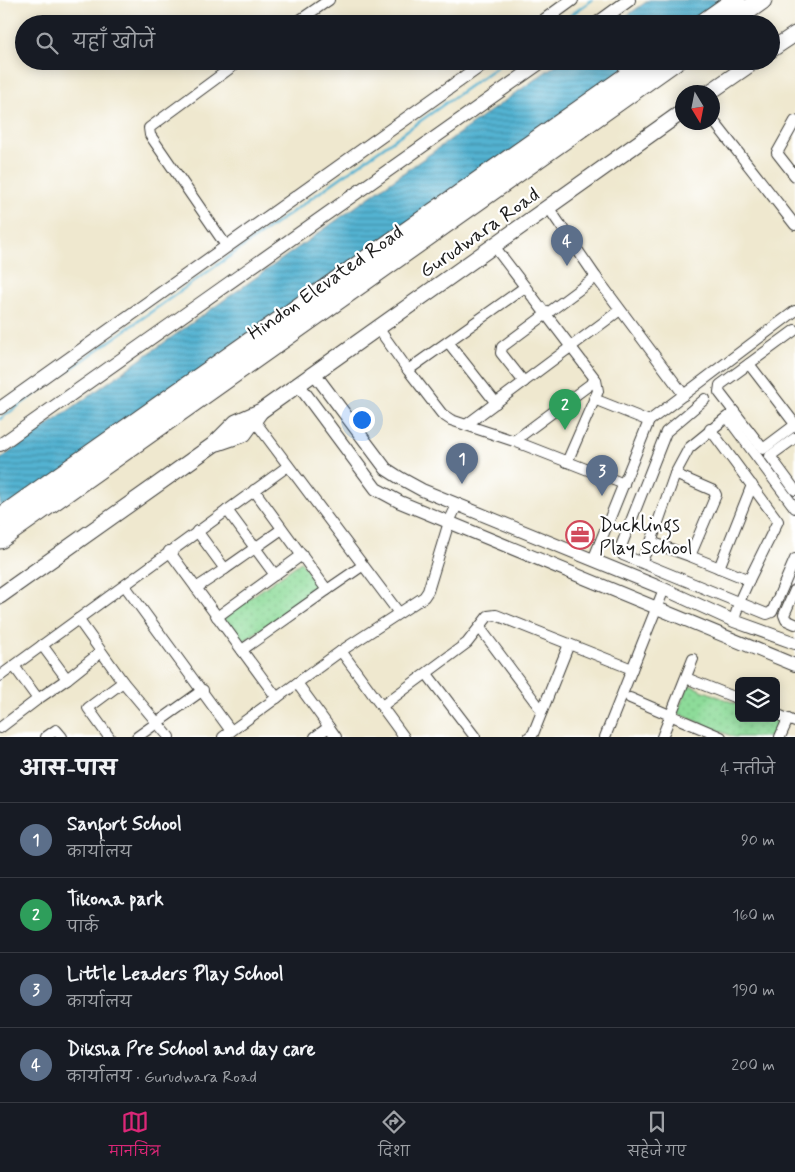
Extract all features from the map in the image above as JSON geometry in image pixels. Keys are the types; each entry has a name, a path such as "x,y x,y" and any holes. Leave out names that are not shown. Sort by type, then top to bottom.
{"highway":[{"path":"701,15 716,0"},
{"path":"715,15 736,0"},
{"path":"741,15 762,0"},
{"name":"Hindon Elevated Road","path":"0,518 636,70"},
{"name":"Hindon Elevated Road","path":"0,538 662,70"}],"main road":[{"path":"780,44 795,34"},
{"path":"720,85 742,70"},
{"name":"Gurudwara Road","path":"0,596 212,445 236,422 257,416 298,384 675,117"}],"street":[{"path":"307,15 329,0"},
{"path":"551,15 572,0"},
{"path":"608,15 629,0"},
{"path":"227,70 151,125 149,131 227,247"},
{"path":"0,408 474,70"},
{"path":"0,445 530,70"},
{"path":"795,121 777,153 795,176"},
{"path":"720,129 795,225"},
{"path":"548,207 596,277 684,395"},
{"path":"494,246 596,380 598,391 567,462"},
{"path":"524,382 501,352 502,347 596,277"},
{"path":"408,370 525,287"},
{"path":"466,426 620,310"},
{"path":"593,560 649,421 795,311"},
{"path":"378,328 442,414 451,420 514,441 624,484"},
{"path":"749,364 795,424 763,449 719,392 720,385 749,364 794,332"},
{"path":"448,342 496,403"},
{"path":"314,373 386,469 400,478 422,490 664,589 734,622 795,643"},
{"path":"514,441 596,380"},
{"path":"298,384 376,489 400,502 795,665"},
{"path":"594,399 649,421"},
{"path":"705,399 666,432 623,540 620,553 767,614 772,612 795,559"},
{"path":"257,416 288,466 398,613"},
{"path":"641,562 651,542 675,474 689,448 727,417 795,508"},
{"path":"710,429 778,519 778,523 739,602 734,622"},
{"path":"795,438 770,456 795,490"},
{"path":"0,676 288,466"},
{"path":"675,474 714,492 716,495 690,556"},
{"path":"719,568 752,485"},
{"path":"254,490 327,590"},
{"path":"125,586 202,690 227,734 341,651 419,601 428,591 449,522 457,504"},
{"path":"227,510 275,575"},
{"path":"196,588 282,529"},
{"path":"197,531 225,569"},
{"path":"651,542 749,580"},
{"path":"169,551 276,698"},
{"path":"217,617 302,555"},
{"path":"242,650 362,566"},
{"path":"605,737 664,589"},
{"path":"795,590 784,615 786,620 795,624"},
{"path":"382,706 467,643 488,616 496,615 632,669"},
{"path":"78,619 123,682 168,737"},
{"path":"480,628 542,711"},
{"path":"529,737 533,734 569,644"},
{"path":"42,645 67,679"},
{"path":"341,651 404,737"},
{"path":"0,728 101,652"},
{"path":"662,737 693,659"},
{"path":"14,666 38,699"},
{"path":"427,674 475,737"},
{"path":"686,678 735,697"},
{"path":"109,737 88,708 123,682"},
{"path":"297,683 336,737"},
{"path":"137,737 202,690"},
{"path":"630,698 721,737"},
{"path":"780,737 791,720"},
{"path":"315,737 328,727"},
{"path":"46,737 56,730 62,737"}],"green space":[{"path":"301,562 320,588 241,643 223,617"},
{"path":"689,685 735,703 735,722 780,722 774,737 734,737 677,713"}],"water":[{"path":"649,0 732,0 711,15 628,15"},
{"path":"548,70 632,70 0,517 0,459"}],"waterway":[{"path":"571,15 592,0"},
{"path":"0,419 492,70"}],"place":[{"name":"Diksha Pre School and day care","path":"567,266"},
{"name":"Tikona park","path":"565,430"},
{"name":"Sanfort School","path":"462,484"},
{"name":"Little Leaders Play School","path":"602,496"},
{"name":"Ducklings Play School","path":"580,535"}]}
